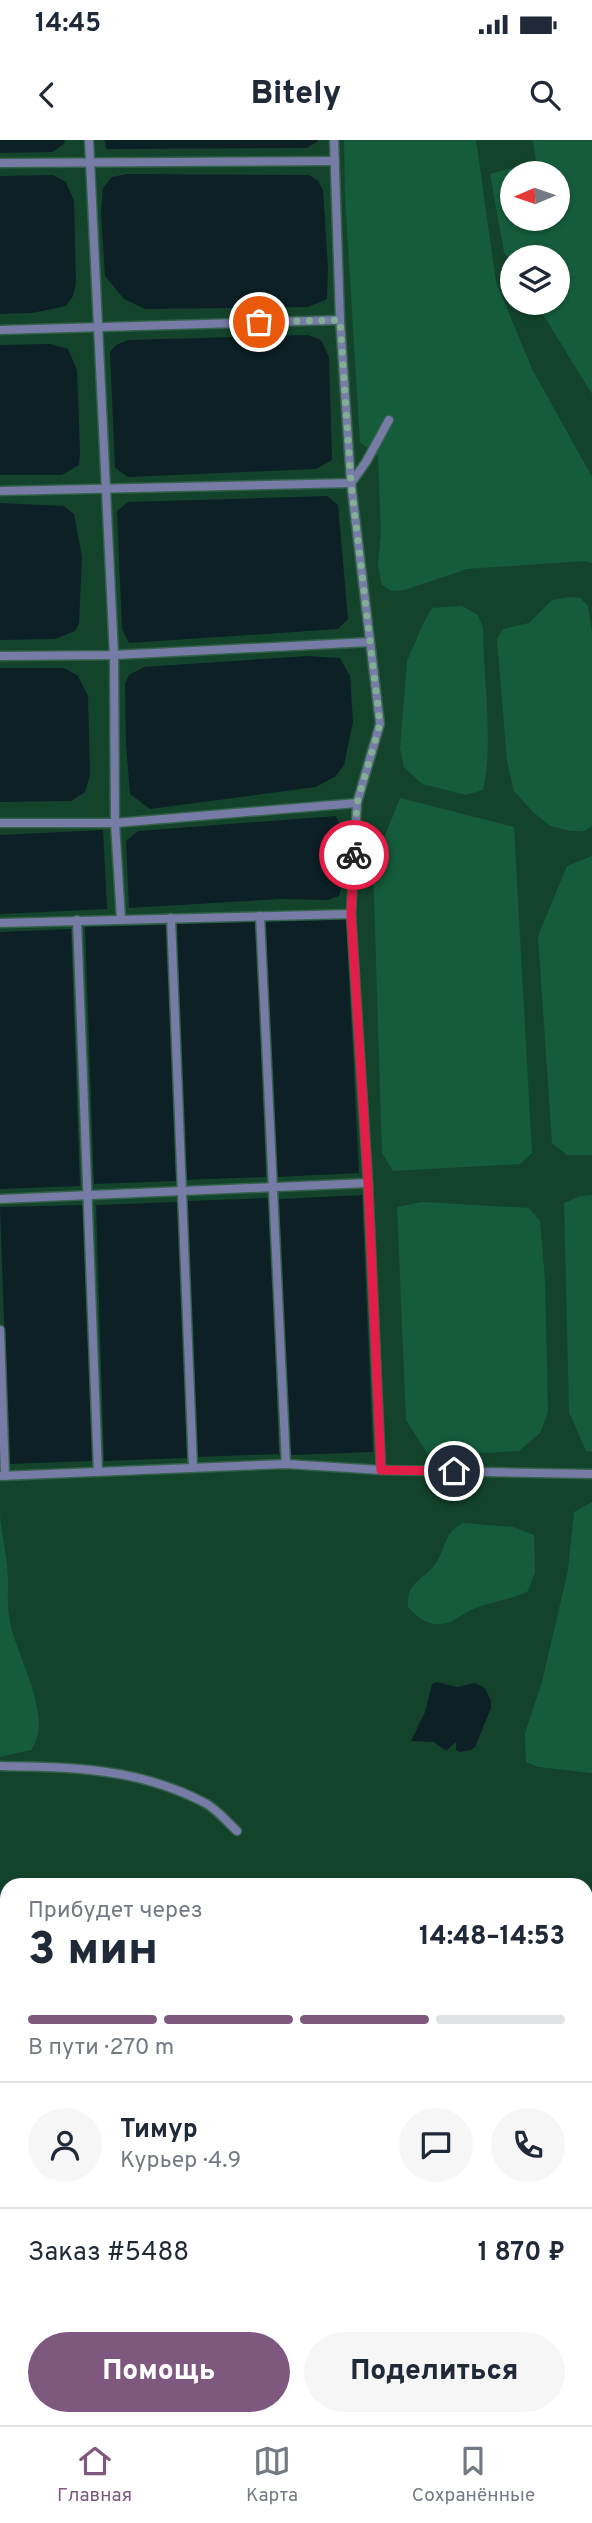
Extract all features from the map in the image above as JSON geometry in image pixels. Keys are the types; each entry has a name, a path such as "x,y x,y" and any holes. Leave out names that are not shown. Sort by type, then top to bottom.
{"lane":[{"path":"89,140 114,655 115,823 121,919"},
{"path":"334,140 340,320 351,483 380,724 357,803 351,914 368,1183 381,1470"},
{"path":"0,163 335,161"},
{"path":"0,330 340,320"},
{"path":"351,483 389,420"},
{"path":"0,491 351,483"},
{"path":"0,656 114,655 370,642"},
{"path":"0,823 115,823 357,803"},
{"path":"0,923 351,914"},
{"path":"260,916 286,1464"},
{"path":"171,918 193,1468"},
{"path":"77,920 99,1472"},
{"path":"0,1199 368,1183"},
{"path":"0,1330 2,1476 286,1464 381,1470 592,1474"},
{"path":"0,1766 73,1766 143,1777 207,1804 237,1831"}],"green space":[{"path":"344,140 476,140 496,282 500,292 500,315 510,315 532,369 592,477 592,563 585,561 467,569 404,590 392,591 382,585 378,564 381,534 378,456 360,442"},
{"path":"533,140 592,140 592,394 543,315 570,315 570,245 503,245 500,231 570,231 570,161 536,161"},
{"path":"500,171 500,230 490,174"},
{"path":"580,598 588,606 592,632 592,826 584,831 550,826 514,791 507,761 497,639 503,629 529,623 552,600"},
{"path":"462,606 478,615 483,628 488,731 483,790 466,795 422,784 404,767 400,748 407,661 423,624 432,608"},
{"path":"400,798 514,827 532,1153 520,1164 393,1171 382,1153 373,866"},
{"path":"592,856 592,1155 567,1155 552,1143 538,936 567,866"},
{"path":"592,1195 592,1452 586,1451 569,1412 564,1203 580,1196"},
{"path":"422,1202 529,1208 540,1221 545,1280 548,1412 540,1433 519,1451 427,1453 406,1420 397,1207"},
{"path":"592,1502 591,1773 538,1767 526,1762 525,1733 542,1682 568,1570 574,1512"},
{"path":"0,1515 10,1622 32,1686 39,1721 31,1750 0,1757"},
{"path":"463,1523 513,1527 534,1535 535,1572 528,1591 478,1607 445,1624 427,1622 408,1607 410,1590 431,1570 451,1532"}],"water":[{"path":"0,140 65,140 64,144 53,152 0,153"},
{"path":"105,140 318,141 307,148 106,149"},
{"path":"127,174 309,175 318,181 323,190 328,268 327,299 308,307 145,309 124,299 105,276 101,213 103,188 112,177"},
{"path":"53,175 66,182 74,201 76,283 73,296 66,306 32,313 0,314 0,176"},
{"path":"308,335 321,340 329,357 332,460 316,469 128,477 115,468 110,352 116,345 128,340"},
{"path":"50,344 68,349 77,370 79,465 62,475 0,475 0,345"},
{"path":"327,496 338,505 348,619 338,629 129,643 122,629 117,511 128,502"},
{"path":"0,503 64,506 74,514 82,557 79,623 75,631 55,639 0,640"},
{"path":"307,656 340,658 350,676 353,722 344,765 336,776 316,787 150,809 130,794 125,684 129,675 144,667"},
{"path":"0,668 64,668 78,676 88,696 90,775 85,792 71,801 0,802"},
{"path":"336,816 342,829 346,874 339,896 328,900 281,899 129,908 126,841 138,831"},
{"path":"103,830 107,909 0,914 0,835"},
{"path":"346,917 359,1173 276,1177 264,921"},
{"path":"257,921 266,1177 183,1180 175,924"},
{"path":"167,925 176,1181 94,1184 85,927"},
{"path":"71,929 80,1186 0,1189 0,932"},
{"path":"362,1195 373,1452 290,1455 279,1199"},
{"path":"270,1198 279,1454 196,1457 187,1201"},
{"path":"178,1202 187,1458 104,1461 96,1205"},
{"path":"83,1205 92,1461 9,1464 0,1207"},
{"path":"437,1682 457,1687 475,1683 485,1688 491,1708 475,1747 471,1750 459,1752 456,1750 456,1742 447,1750 434,1742 411,1741 425,1712 432,1684"}],"way so far":[{"path":"259,322 340,320 351,483 380,724 357,803 354,855"}],"route":[{"path":"354,855 351,914 368,1183 381,1470 454,1471"}]}
